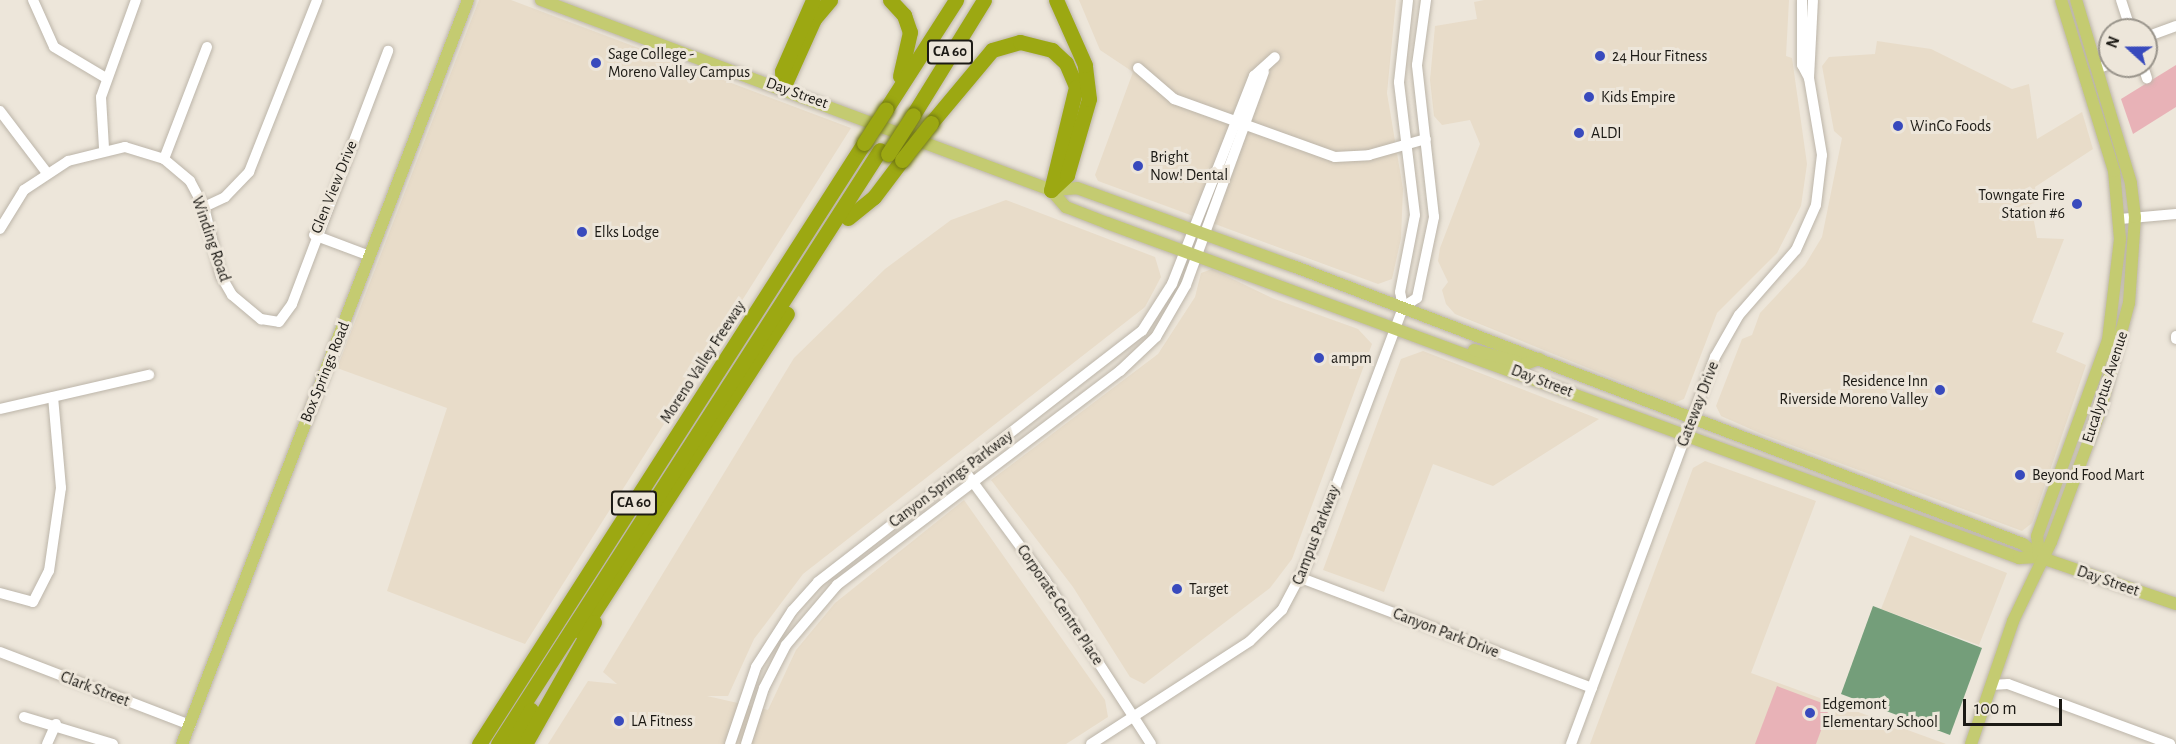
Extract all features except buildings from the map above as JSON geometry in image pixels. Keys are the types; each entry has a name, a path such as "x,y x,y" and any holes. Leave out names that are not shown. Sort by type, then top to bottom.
{"highway":[{"path":"783,88 782,71 813,0"},
{"path":"783,88 814,19 830,0"},
{"path":"888,106 910,38 904,15 890,0"},
{"name":"Moreno Valley Freeway","path":"479,744 956,0"},
{"name":"CA 60","path":"512,744 890,155 911,110 984,0"},
{"path":"1051,190 1067,175 1089,99 1085,64 1056,0"},
{"path":"498,744 890,155 931,123 992,50 1020,42 1052,50 1066,63 1076,87 1051,190"},
{"path":"525,744 585,644 601,606"}],"main road":[{"name":"Box Springs Road","path":"182,744 468,0"},
{"name":"Day Street","path":"541,0 783,88 1051,190 1077,188 1403,307 1968,522 2023,544 2039,557 2176,604"},
{"name":"Eucalyptus Avenue","path":"2039,557 2037,537 2104,357 2116,303 2120,219 2114,171 2085,68 2061,0"},
{"name":"Eucalyptus Avenue","path":"2076,0 2098,52"},
{"path":"2074,36 2079,36 2089,64 2098,65"},
{"path":"2085,68 2117,128"},
{"name":"Eucalyptus Avenue","path":"1971,744 2039,557 2067,498 2094,425 2129,303 2135,218 2107,78"},
{"name":"Day Street","path":"1051,190 1066,207 1458,348 2019,558 2039,557"},
{"path":"1458,348 1525,364 1539,359"},
{"path":"2094,425 2092,409 2104,357"},
{"path":"2067,498 2082,439 2078,430"},
{"path":"1763,463 1776,460 1805,467 1810,463"},
{"path":"1864,500 1912,510 1917,503"},
{"path":"1923,522 1930,516 1951,524 1968,522"}],"street":[{"path":"33,0 54,47 106,78"},
{"path":"105,148 99,115 106,78 136,0"},
{"path":"204,207 225,197 249,172 317,0"},
{"name":"Campus Parkway","path":"1091,744 1250,641 1282,610 1300,578 1403,307 1400,292 1415,221 1399,75 1408,0"},
{"name":"Campus Parkway","path":"1403,307 1417,298 1431,247 1434,194 1417,65 1426,0"},
{"name":"Gateway Drive","path":"1571,744 1725,335 1796,250 1816,205 1822,155 1809,78 1800,46 1802,0"},
{"name":"Gateway Drive","path":"1809,78 1813,0"},
{"path":"2121,0 2127,18"},
{"path":"2158,33 2176,26"},
{"path":"164,159 207,47"},
{"name":"Glen View Drive","path":"279,322 292,304 315,235 388,51"},
{"path":"1275,57 1259,81 1242,124 1254,76 1275,57"},
{"path":"1138,68 1174,99 1335,157 1426,139"},
{"path":"0,111 47,173"},
{"name":"Canyon Springs Parkway","path":"746,744 764,688 814,610 845,578 1148,346 1180,298 1192,252 1242,124"},
{"name":"Winding Road","path":"0,229 16,199 47,173 105,148 125,147 164,159 190,181 204,207 221,276 232,295 261,319 279,322"},
{"path":"2120,219 2176,214"},
{"path":"315,235 370,256"},
{"name":"Canyon Springs Parkway","path":"730,744 756,668 792,610 835,568 1128,345 1159,308 1192,252"},
{"path":"0,409 149,375"},
{"path":"0,593 33,602 49,571 61,488 53,397"},
{"name":"Corporate Centre Place","path":"964,470 1045,580 1151,744"},
{"name":"Canyon Park Drive","path":"1300,578 1592,688"},
{"name":"Clark Street","path":"0,652 190,725"},
{"path":"1991,685 2008,684 2170,744"},
{"path":"24,717 56,724 113,744"},
{"path":"47,744 56,724"}],"shaded area":[{"path":"479,0 511,0 851,128 525,644 387,591 447,408 337,368"},
{"path":"1079,0 1396,0 1387,93 1403,189 1401,238 1392,279 1378,284 1098,181 1095,175 1133,72 1100,50"},
{"path":"1484,0 1789,0 1786,56 1792,58 1807,164 1801,206 1777,253 1717,313 1684,399 1674,403 1455,314 1446,304 1442,290 1448,282 1438,261 1440,248 1480,144 1470,120 1442,125 1434,116 1430,80 1435,26 1477,19 1474,2"},
{"path":"1877,41 1931,49 2012,89 2029,84 2037,139 2082,112 2093,149 2035,187 2037,202 2031,204 2037,238 2064,239 2032,322 2064,333 2056,352 2086,365 2032,523 2022,531 1762,434 1721,416 1716,406 1742,339 1752,335 1760,313 1805,265 1822,237 1842,138 1834,131 1822,66 1829,57 1875,54"},
{"path":"2176,65 2176,107 2133,134 2121,99"},
{"path":"1006,200 1155,257 1161,277 1145,307 803,574 754,639 728,696 707,696 768,710 796,650 835,603 964,500 1105,700 1108,717 1066,744 548,744 588,681 617,684 603,672 794,358 885,269 951,220"},
{"path":"1212,269 1272,298 1358,329 1372,344 1292,559 1270,588 1144,684 1130,677 1073,587 991,480 1158,354 1195,297 1201,273"},
{"path":"1423,351 1599,419 1493,486 1433,464 1384,592 1323,570 1401,359"},
{"path":"1705,461 1816,501 1751,673 1946,744 1590,744 1693,468"},
{"path":"1910,535 2007,573 1979,645 1881,609"},
{"path":"1873,606 1982,648 1950,735 1841,694"},
{"path":"1777,686 1830,706 1816,744 1755,744"}],"place":[{"name":"24 Hour Fitness","path":"1600,56"},
{"name":"Sage College - Moreno Valley Campus","path":"596,63"},
{"name":"Kids Empire","path":"1589,97"},
{"name":"WinCo Foods","path":"1898,126"},
{"name":"ALDI","path":"1579,133"},
{"name":"Bright Now! Dental","path":"1138,166"},
{"name":"Towngate Fire Station #6","path":"2077,204"},
{"name":"Elks Lodge","path":"582,232"},
{"name":"ampm","path":"1319,358"},
{"name":"Residence Inn Riverside Moreno Valley","path":"1940,390"},
{"name":"Beyond Food Mart","path":"2020,475"},
{"name":"Target","path":"1177,589"},
{"name":"Edgemont Elementary School","path":"1810,713"},
{"name":"LA Fitness","path":"619,721"}]}
